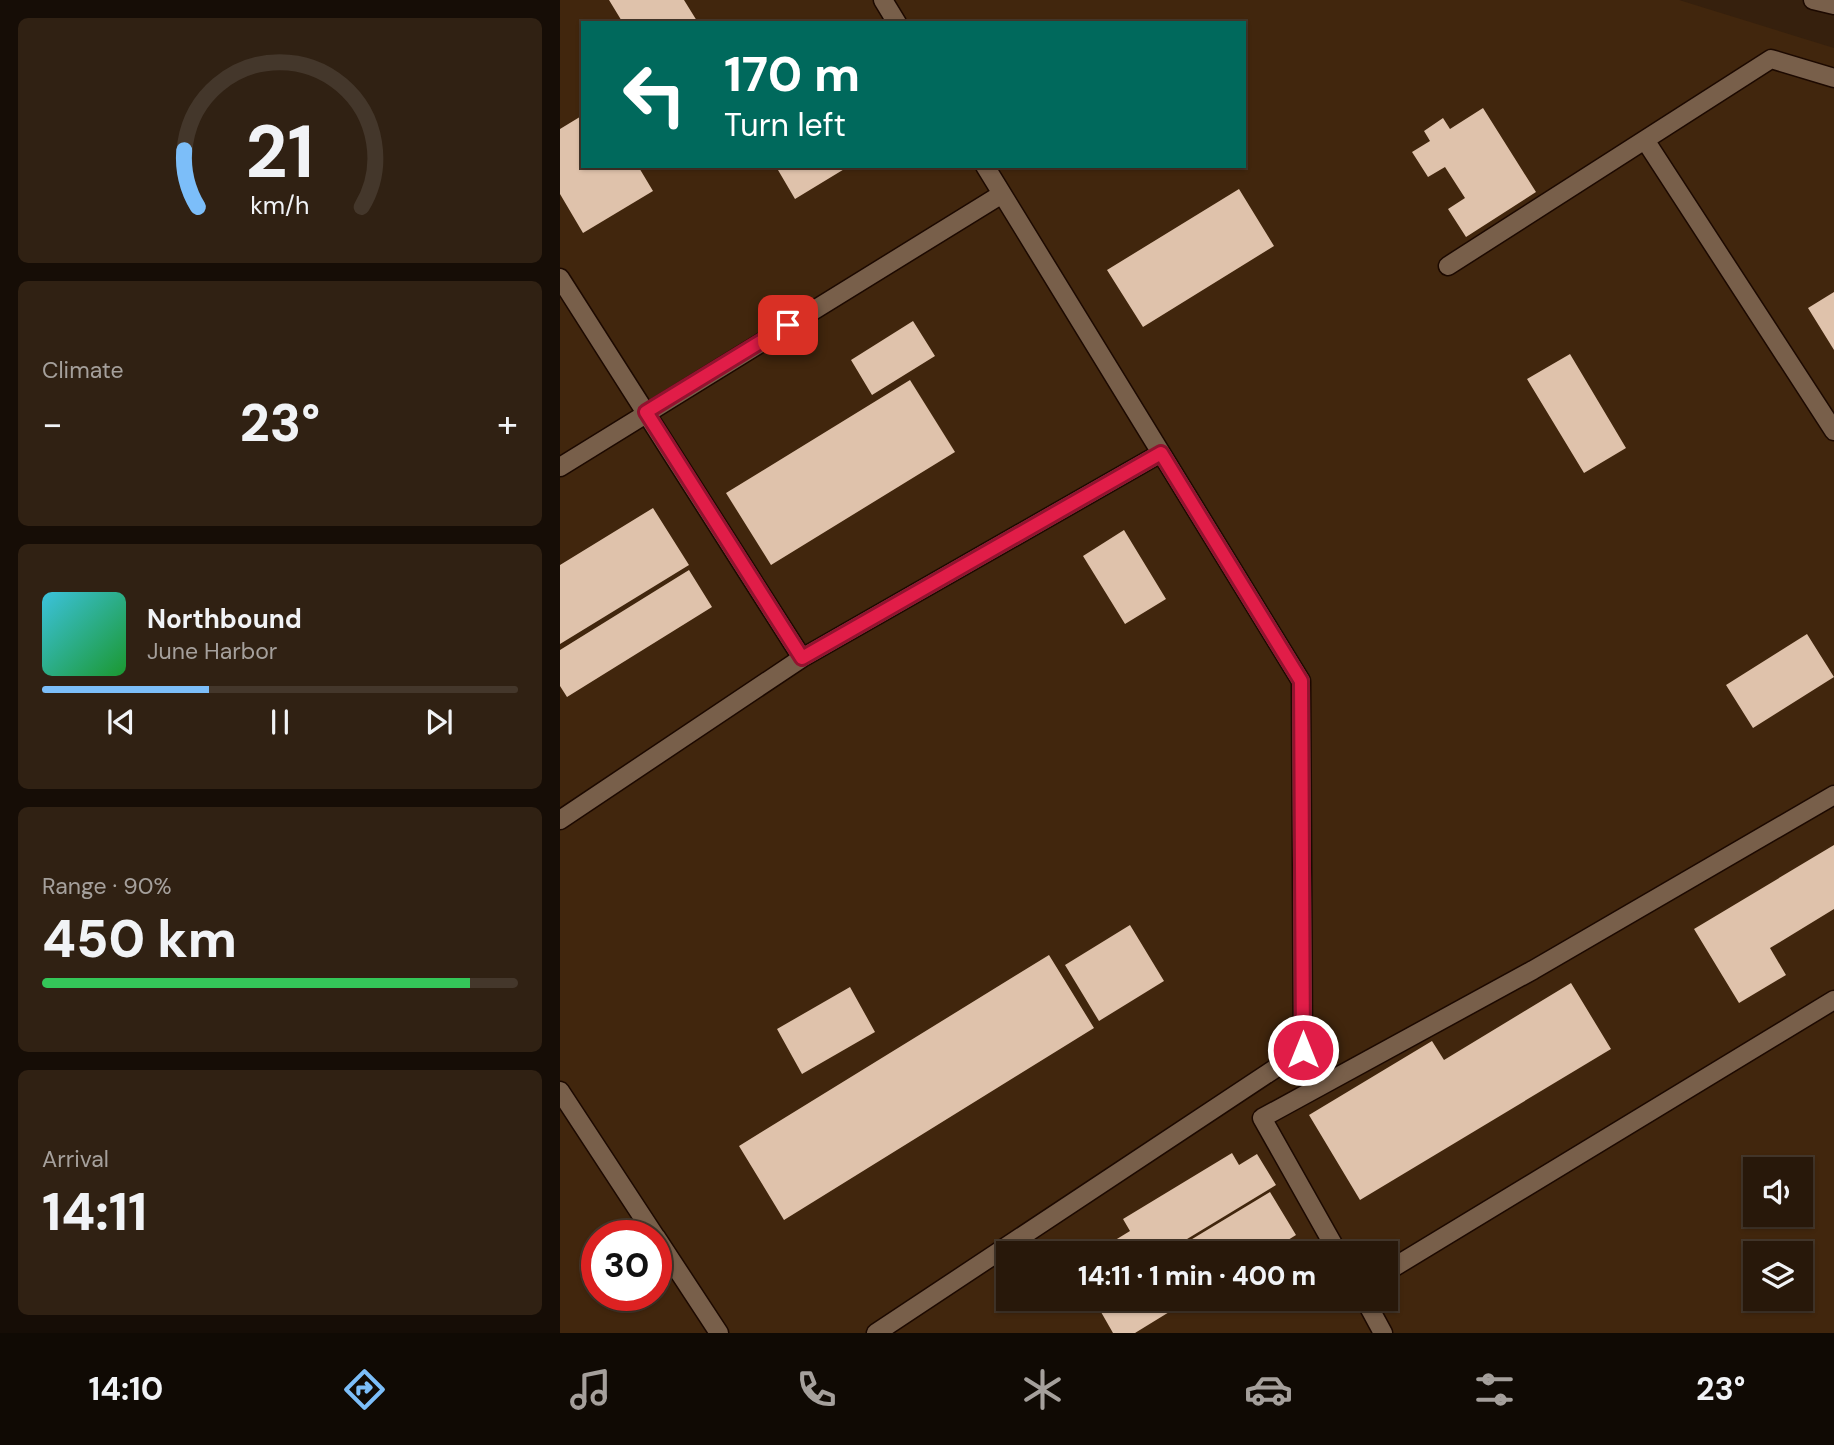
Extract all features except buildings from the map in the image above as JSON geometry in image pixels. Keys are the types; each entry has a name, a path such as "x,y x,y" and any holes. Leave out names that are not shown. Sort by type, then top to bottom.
{"street":[{"path":"883,0 896,21"},
{"path":"1813,0 1834,5"},
{"path":"1448,266 1771,59 1834,78"},
{"path":"1645,140 1834,431"},
{"path":"876,1333 1303,1050 1301,681 986,168"},
{"path":"560,467 1002,194"},
{"path":"560,278 802,658"},
{"path":"560,820 802,658 1161,453"},
{"path":"1331,1241 1262,1118 1533,970 1834,795"},
{"path":"1398,1265 1834,1000"},
{"path":"560,1091 645,1220"},
{"path":"672,1261 719,1333"},
{"path":"1371,1311 1383,1333"}],"shaded area":[{"path":"560,0 1679,0 1834,48 1834,1333 560,1333"}],"route":[{"path":"788,325 646,412 802,658 1161,453 1301,681 1303,1050"}]}
